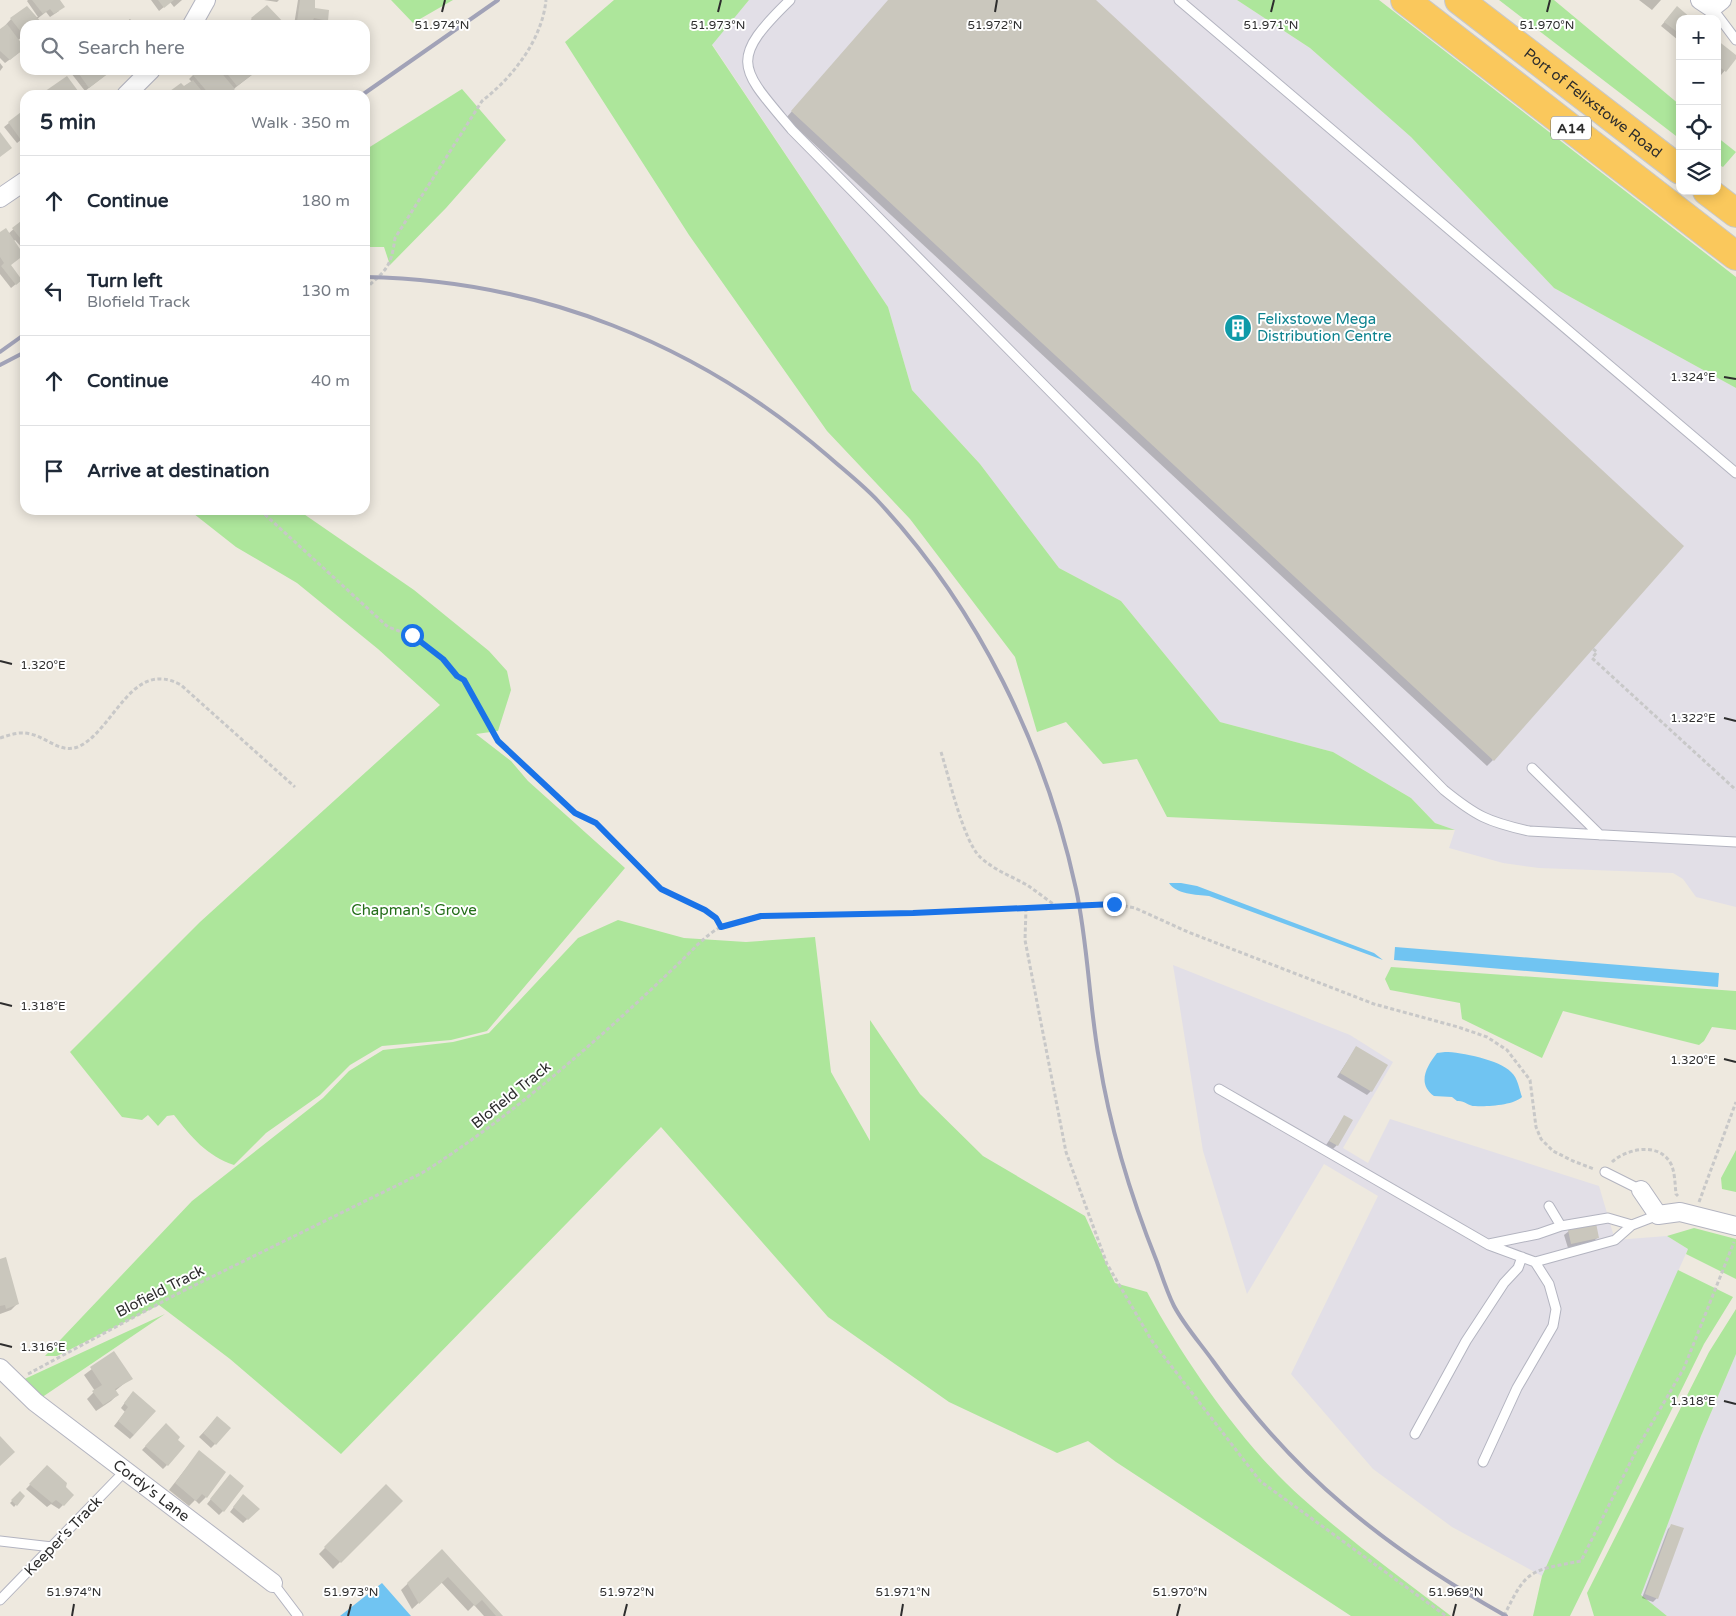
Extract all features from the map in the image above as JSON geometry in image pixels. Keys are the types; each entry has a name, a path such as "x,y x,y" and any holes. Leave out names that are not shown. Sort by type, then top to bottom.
{"highway":[{"name":"A14","path":"1405,0 1736,256"},
{"name":"Port of Felixstowe Road","path":"1459,0 1676,167"},
{"path":"1712,195 1736,213"}],"street":[{"path":"195,20 206,0"},
{"path":"131,90 145,75"},
{"path":"0,198 20,184"},
{"path":"1641,1190 1658,1214 1680,1212 1736,1226"},
{"name":"Cordy's Lane","path":"0,1368 35,1402 273,1583"}],"lane":[{"path":"790,0 763,26 749,48 746,65 754,85 792,130 1444,790 1471,812 1497,824 1529,831 1736,842"},
{"path":"1179,0 1736,473"},
{"path":"1711,3 1736,40"},
{"path":"1532,768 1600,834"},
{"path":"1219,1089 1489,1244 1534,1262 1550,1284 1556,1308 1553,1326 1518,1388 1482,1462"},
{"path":"1605,1172 1641,1190"},
{"path":"1550,1206 1561,1226"},
{"path":"1534,1262 1615,1240 1632,1225 1658,1214"},
{"path":"1489,1244 1538,1234 1561,1226 1608,1218 1632,1225"},
{"path":"1415,1434 1466,1341 1504,1283 1518,1268 1522,1257"},
{"name":"Keeper's Track","path":"0,1600 125,1471"},
{"path":"0,1541 52,1547"},
{"name":"Cordy's Lane","path":"273,1583 298,1616"}],"path":[{"path":"370,284 387,268 392,260 395,238 482,101 502,86 526,54 544,19 546,0"},
{"path":"265,515 388,627 412,635 443,659 457,676 464,680 498,741 575,813 596,823 661,889 705,910 716,918 721,927"},
{"path":"1593,648 1597,652 1592,658 1736,790"},
{"path":"0,738 21,732 38,736 60,747 69,749 78,746 89,740 136,689 157,677 166,678 181,685 295,787"},
{"path":"941,752 962,820 978,855 992,867 1027,885 1056,906"},
{"name":"Blofield Track","path":"16,1383 36,1369 175,1295 422,1173 481,1135 536,1091 721,927 761,916 1114,904 1135,908 1188,932 1374,1004 1458,1026 1488,1037 1508,1050 1530,1080 1536,1127 1541,1139 1553,1151 1573,1162 1605,1172"},
{"path":"1026,908 1025,940 1066,1152 1107,1264 1152,1342 1260,1481 1446,1616"},
{"path":"1698,1205 1736,1102"},
{"path":"1605,1172 1621,1154 1634,1150 1650,1150 1666,1158 1671,1164 1676,1194 1683,1199"},
{"path":"1504,1616 1518,1586 1536,1570 1581,1561 1638,1447 1684,1368 1736,1239"}],"shaded area":[{"path":"749,0 1237,0 1310,48 1411,137 1554,288 1736,388 1736,907 1696,897 1683,879 1673,873 1539,868 1503,863 1449,848 1455,830 1435,823 1411,798 1333,752 1220,722 1121,601 1059,568 980,464 912,390 888,307 712,44"},
{"path":"1173,965 1350,1035 1393,1062 1343,1148 1368,1163 1390,1119 1599,1186 1615,1240 1667,1236 1688,1249 1542,1576 1452,1527 1373,1469 1291,1374 1378,1196 1324,1164 1247,1294 1203,1151"},
{"path":"1736,1354 1736,1616 1667,1616 1640,1596 1701,1436"}],"green space":[{"path":"391,0 453,0 413,23"},
{"path":"614,0 749,0 712,45 888,307 912,390 980,464 1059,568 1121,601 1220,722 1333,752 1411,798 1435,823 1455,830 1167,817 1137,759 1103,764 1066,722 1037,732 1015,657 910,519 827,431 689,235 565,42"},
{"path":"1237,0 1379,0 1736,277 1736,388 1554,288 1411,137 1310,48"},
{"path":"1499,0 1554,0 1676,102 1676,136"},
{"path":"462,89 506,140 446,208 390,265 384,247 370,247 370,147"},
{"path":"1721,140 1736,152 1723,167 1721,166"},
{"name":"Chapman's Grove","path":"195,515 305,515 414,590 489,651 507,671 511,690 498,731 476,734 511,761 528,781 625,868 487,1031 451,1040 382,1046 350,1065 320,1095 266,1133 234,1165 224,1161 200,1145 174,1115 167,1116 158,1126 148,1115 142,1120 122,1117 70,1052 200,922 440,705 378,649 297,583 236,547"},
{"path":"618,920 684,938 746,942 815,937 831,1072 870,1141 870,1020 920,1094 983,1156 1085,1216 1115,1283 1147,1292 1178,1345 1216,1401 1258,1454 1280,1477 1338,1529 1451,1616 1351,1616 1116,1462 1088,1441 1057,1453 949,1402 828,1317 661,1127 341,1454 230,1359 159,1305 57,1356 45,1356 192,1201 323,1098 349,1071 383,1050 453,1042 489,1033 578,938"},
{"path":"1391,967 1736,991 1736,1030 1712,1027 1704,1041 1699,1045 1563,1011 1542,1058 1462,1019 1460,1003 1390,990 1385,979"},
{"path":"1736,1150 1736,1192 1722,1189 1721,1178"},
{"path":"1694,1228 1736,1239 1736,1279 1686,1254 1688,1249 1667,1236"},
{"path":"1678,1270 1733,1297 1704,1344 1570,1616 1533,1616 1542,1576"},
{"path":"1736,1309 1736,1354 1701,1436 1641,1595 1667,1616 1594,1616 1587,1593 1709,1352"},
{"path":"165,1314 35,1402 16,1383"}],"water":[{"path":"1169,883 1197,886 1374,953 1383,960 1209,896 1181,892"},
{"path":"1395,947 1719,973 1718,987 1394,960"},
{"path":"1437,1053 1461,1053 1490,1060 1506,1068 1515,1077 1522,1097 1507,1104 1473,1106 1457,1101 1452,1097 1434,1096 1426,1086 1425,1075"},
{"path":"382,1583 411,1616 340,1616"}],"building":[{"path":"32,0 60,0 65,7 54,14 50,9 43,14"},
{"path":"158,0 174,0 164,8"},
{"path":"300,0 315,0 315,8 329,10 328,20 314,18 313,20 297,20"},
{"name":"Felixstowe Mega Distribution Centre","path":"888,0 1096,0 1684,546 1494,761 791,111"},
{"path":"267,5 281,20 253,20 251,18"},
{"path":"27,6 39,20 20,20 20,31 10,18"},
{"path":"1677,6 1687,15 1676,15 1676,31 1664,22"},
{"path":"7,24 20,41 20,52 10,60 0,51 0,29"},
{"path":"1721,43 1736,55 1736,59 1726,72 1721,68"},
{"path":"80,75 106,75 89,88"},
{"path":"193,75 223,75 235,89 234,90 206,90"},
{"path":"228,75 252,75 237,86"},
{"path":"67,76 77,90 47,90"},
{"path":"193,80 201,90 171,90 181,83 184,86"},
{"path":"20,113 20,139 8,122"},
{"path":"0,132 12,148 0,157"},
{"path":"20,222 20,238 12,228"},
{"path":"6,228 20,249 20,258 11,265 20,277 20,282 16,285 1,266 4,263 0,257 0,232"},
{"path":"1356,1046 1388,1065 1372,1092 1340,1073"},
{"path":"1344,1115 1353,1120 1338,1146 1329,1141"},
{"path":"1596,1223 1599,1238 1571,1244 1568,1230"},
{"path":"6,1257 19,1304 6,1309 5,1305 0,1306 0,1259"},
{"path":"114,1351 133,1379 115,1389 119,1395 103,1405 92,1391 102,1385 90,1367"},
{"path":"133,1391 156,1411 134,1435 118,1421 128,1407 124,1403"},
{"path":"217,1416 231,1428 216,1445 203,1433"},
{"path":"166,1423 180,1437 178,1440 185,1446 168,1466 145,1446"},
{"path":"0,1436 15,1452 0,1466"},
{"path":"199,1450 226,1472 207,1498 202,1494 196,1501 175,1483"},
{"path":"47,1465 67,1483 66,1487 74,1495 64,1506 56,1500 52,1503 29,1484"},
{"path":"230,1474 244,1486 224,1512 210,1499"},
{"path":"386,1484 403,1501 341,1563 324,1547"},
{"path":"20,1491 25,1496 17,1506 11,1500"},
{"path":"243,1494 260,1509 248,1520 233,1507"},
{"path":"1671,1524 1684,1528 1658,1599 1645,1594"},
{"path":"442,1549 503,1616 496,1616 482,1600 475,1606 448,1577 419,1604 407,1583"}],"railway":[{"path":"369,90 498,0"},
{"path":"370,277 429,281 492,290 553,305 612,325 670,350 725,381 778,416 866,489 914,543 947,587 1003,681 1046,783 1063,836 1076,889 1096,1038 1115,1136 1139,1213 1174,1306 1187,1327 1244,1402 1309,1474 1344,1506 1421,1564 1506,1616"},
{"path":"0,352 20,338"},
{"path":"0,365 20,355"}],"place":[{"name":"Felixstowe Mega Distribution Centre","path":"1238,328"}],"route":[{"path":"412,635 443,659 457,676 464,680 498,741 575,813 596,823 661,889 705,910 716,918 721,927 737,921 761,916 913,913 1009,907 1114,904"}]}
